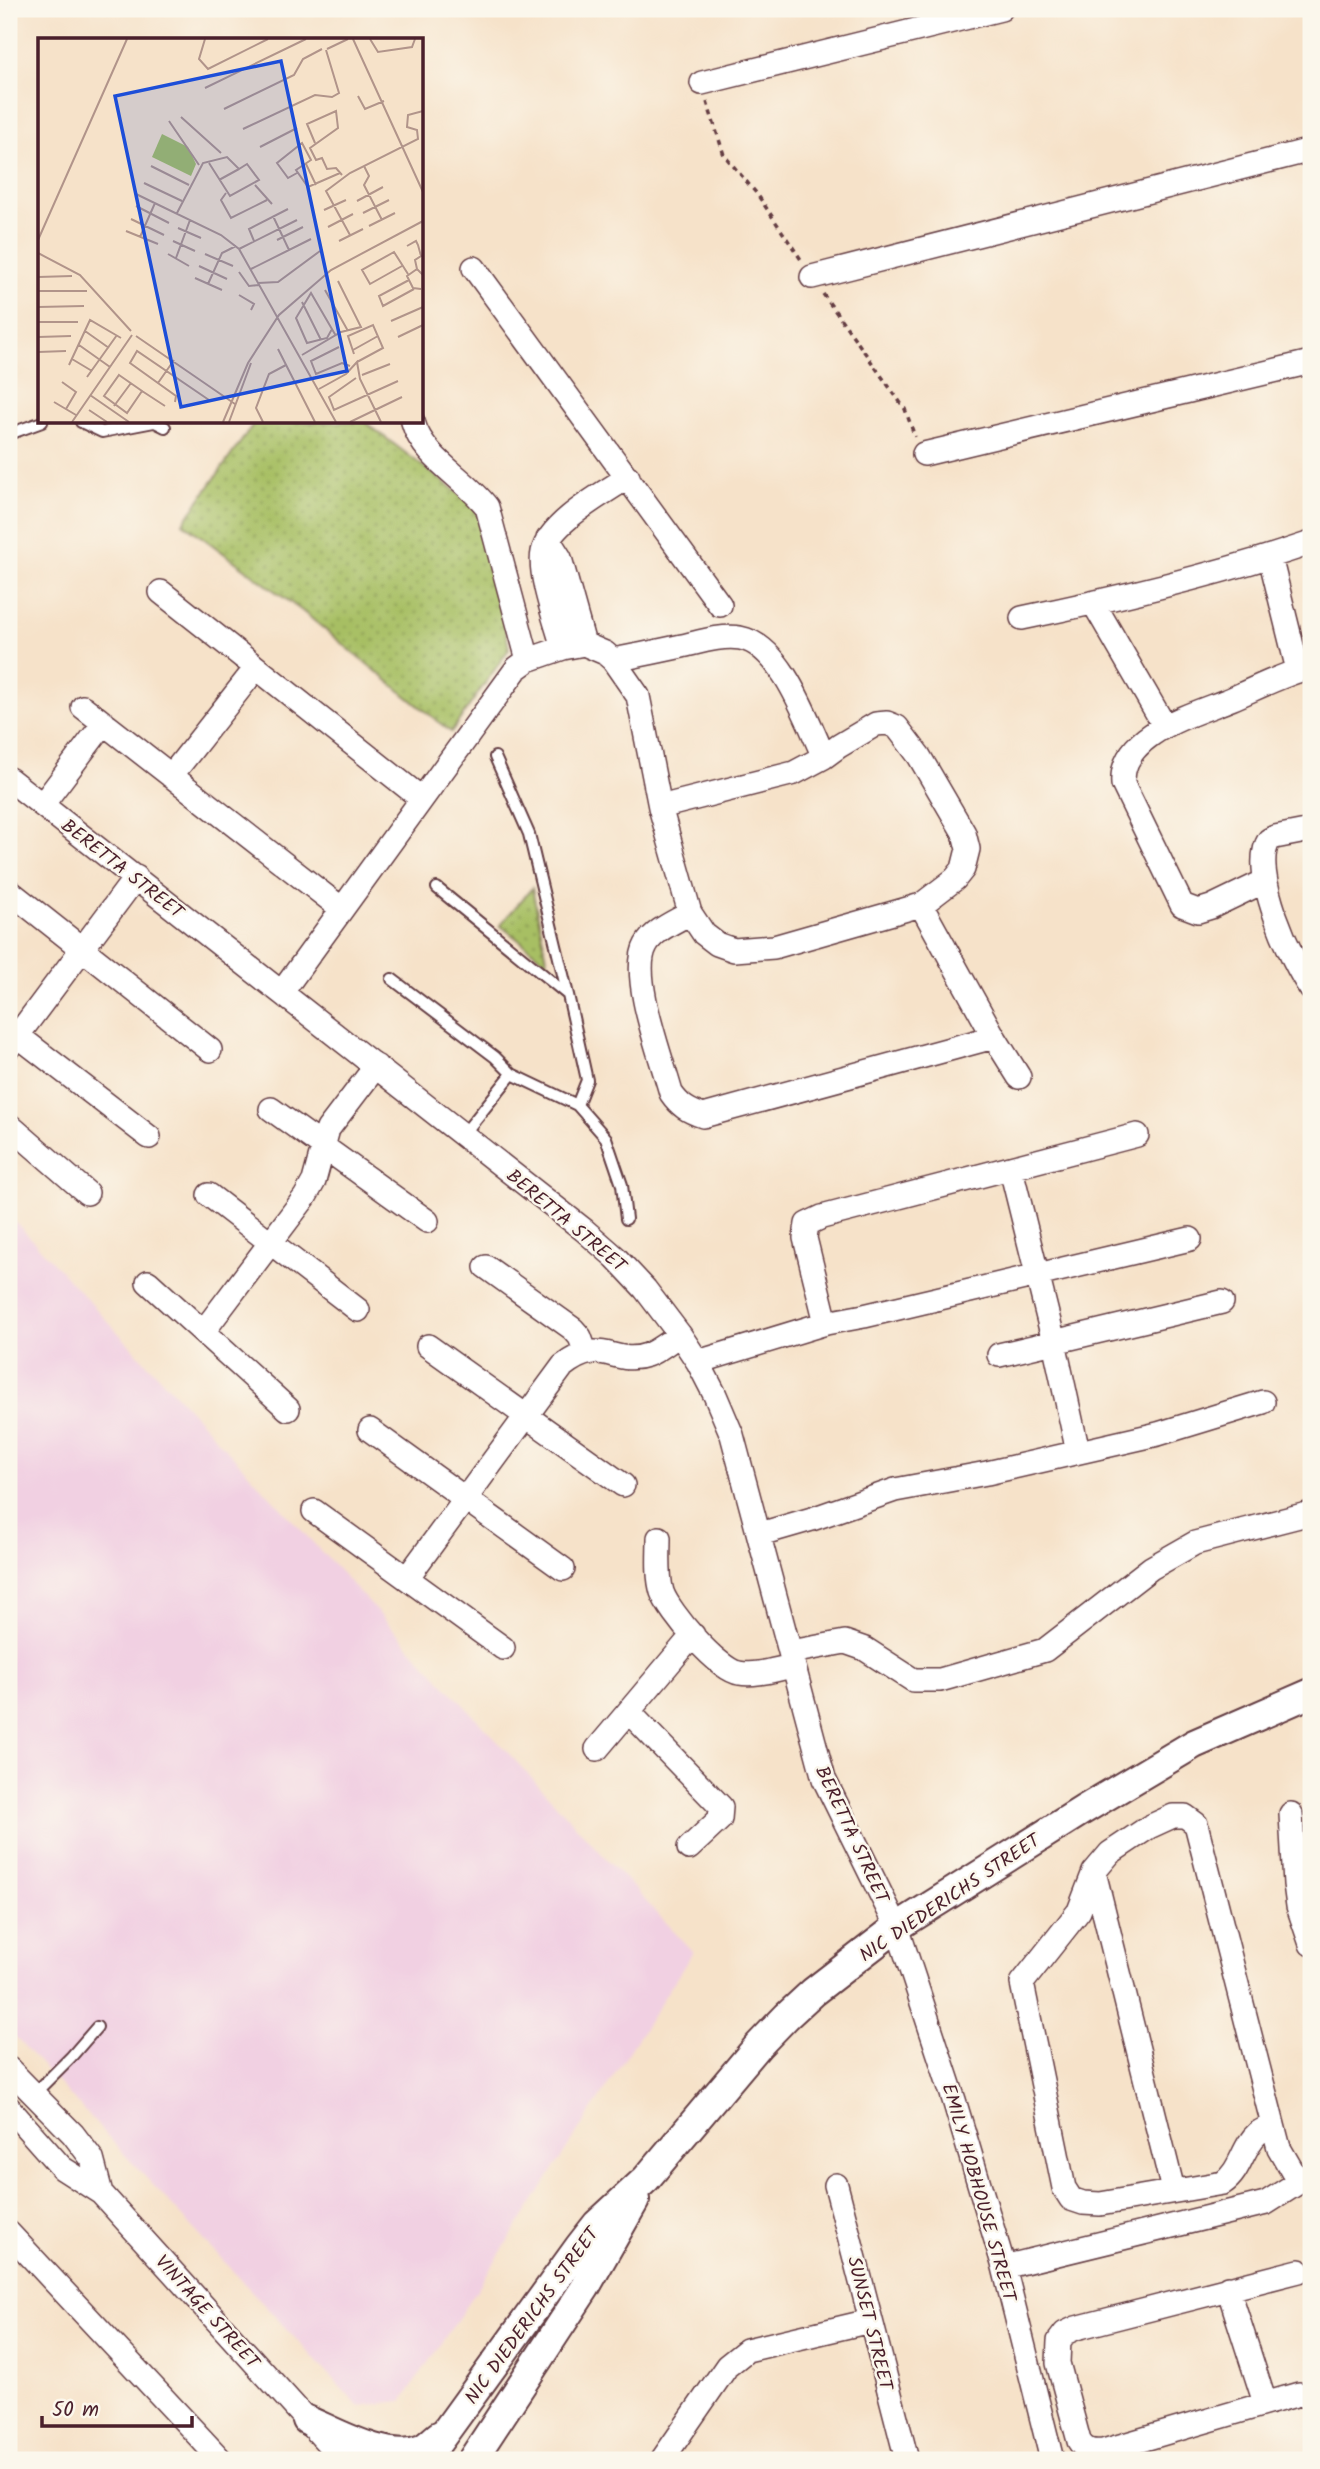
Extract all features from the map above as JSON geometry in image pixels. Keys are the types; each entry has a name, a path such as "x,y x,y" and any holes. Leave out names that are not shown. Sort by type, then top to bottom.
{"street":[{"path":"702,83 1001,9"},
{"path":"812,277 1311,150"},
{"path":"474,268 720,606"},
{"path":"924,454 1311,362"},
{"path":"414,424 429,450 479,495 487,506 528,660"},
{"path":"573,646 542,559 548,538 569,518 628,477"},
{"path":"1022,618 1094,604 1270,557 1311,543"},
{"path":"1265,881 1198,911 1182,905 1124,784 1124,768 1134,751 1164,725 1304,668 1270,557"},
{"path":"161,592 422,799"},
{"path":"1094,604 1164,725"},
{"path":"613,660 716,639 740,638 753,642 770,654 785,674 824,757"},
{"path":"282,992 517,668 528,660 573,646 605,653 638,696 660,807 690,913 704,934 717,944 734,950 774,947 921,905 955,879 963,869 968,849 964,833 919,756 897,727 887,723 876,724 794,773 660,807"},
{"path":"171,776 256,668"},
{"path":"83,707 342,909"},
{"path":"42,805 104,723"},
{"name":"BERETTA STREET","path":"9,779 584,1230 615,1257 645,1289 698,1362 732,1435 824,1779 897,1927"},
{"path":"1311,830 1275,837 1269,841 1264,855 1265,881 1282,933 1297,969 1311,989"},
{"path":"136,877 11,1037 149,1137"},
{"path":"9,891 210,1050"},
{"path":"921,905 1019,1077"},
{"path":"690,913 654,935 646,944 641,959 645,1001 671,1093 678,1103 690,1112 703,1116 994,1037"},
{"path":"203,1332 305,1197 314,1181 328,1129 376,1066"},
{"path":"271,1109 427,1222"},
{"path":"9,1125 87,1193"},
{"path":"826,1323 805,1238 807,1224 822,1217 1137,1135"},
{"path":"1011,1168 1054,1342 1077,1452"},
{"path":"209,1195 358,1310"},
{"path":"698,1362 826,1323 1190,1239"},
{"path":"486,1267 573,1329 580,1337 585,1351"},
{"path":"148,1282 288,1409"},
{"path":"999,1355 1222,1302"},
{"path":"407,1578 563,1366 585,1351 632,1357 647,1355 680,1335"},
{"path":"428,1346 623,1485"},
{"path":"760,1534 895,1490 987,1473 1158,1434 1263,1402"},
{"path":"370,1430 563,1569"},
{"path":"314,1510 503,1648"},
{"path":"659,1538 660,1584 668,1606 717,1662 728,1669 739,1673 762,1672 845,1642 865,1649 913,1679 940,1681 1045,1650 1152,1569 1195,1543 1311,1513"},
{"path":"597,1749 693,1635"},
{"name":"NIC DIEDERICHS STREET","path":"425,2460 597,2224 646,2179 758,2046 813,1992 897,1927 1083,1810 1194,1744 1311,1693"},
{"path":"629,1712 721,1807 720,1819 689,1848"},
{"path":"1291,1814 1295,1884 1305,1904 1311,1944"},
{"path":"1004,2267 1266,2203 1305,2178 1279,2148 1196,1824 1185,1816 1173,1815 1149,1827 1110,1853 1094,1872 1079,1911 1022,1983 1064,2188 1071,2199 1100,2204 1223,2183 1230,2178 1252,2140 1273,2125"},
{"path":"1094,1872 1173,2190"},
{"name":"EMILY HOBHOUSE STREET","path":"897,1927 954,2100 1004,2267 1052,2460"},
{"name":"VINTAGE STREET","path":"9,2069 74,2134 92,2159 101,2193"},
{"path":"11,2114 33,2095"},
{"name":"VINTAGE STREET","path":"11,2114 62,2168 101,2193 343,2460"},
{"name":"NIC DIEDERICHS STREET","path":"472,2460 585,2288 646,2179"},
{"name":"SUNSET STREET","path":"836,2185 907,2460"},
{"path":"9,2233 221,2460"},
{"path":"1299,2271 1076,2328 1065,2333 1059,2341 1058,2362 1079,2441 1083,2448 1089,2451 1103,2451 1299,2394 1311,2397"},
{"path":"1228,2288 1265,2403"},
{"path":"662,2460 727,2366 747,2350 870,2321"},
{"path":"307,2420 375,2449 407,2453 423,2448 448,2428"}],"lane":[{"path":"9,434 38,423"},
{"path":"85,424 102,432 158,424"},
{"path":"495,757 529,834 568,995 587,1080 577,1105"},
{"path":"437,888 568,995"},
{"path":"393,979 495,1057 512,1074 577,1105 606,1138 622,1185 626,1219"},
{"path":"463,1135 512,1074"},
{"path":"33,2095 97,2027"}],"shaded area":[{"path":"9,1215 693,1952 467,2305 402,2401 358,2406 9,2030"}],"green space":[{"path":"254,424 368,424 475,506 494,566 509,649 451,732 302,611 183,523"},
{"path":"532,888 548,963 500,925"}]}
